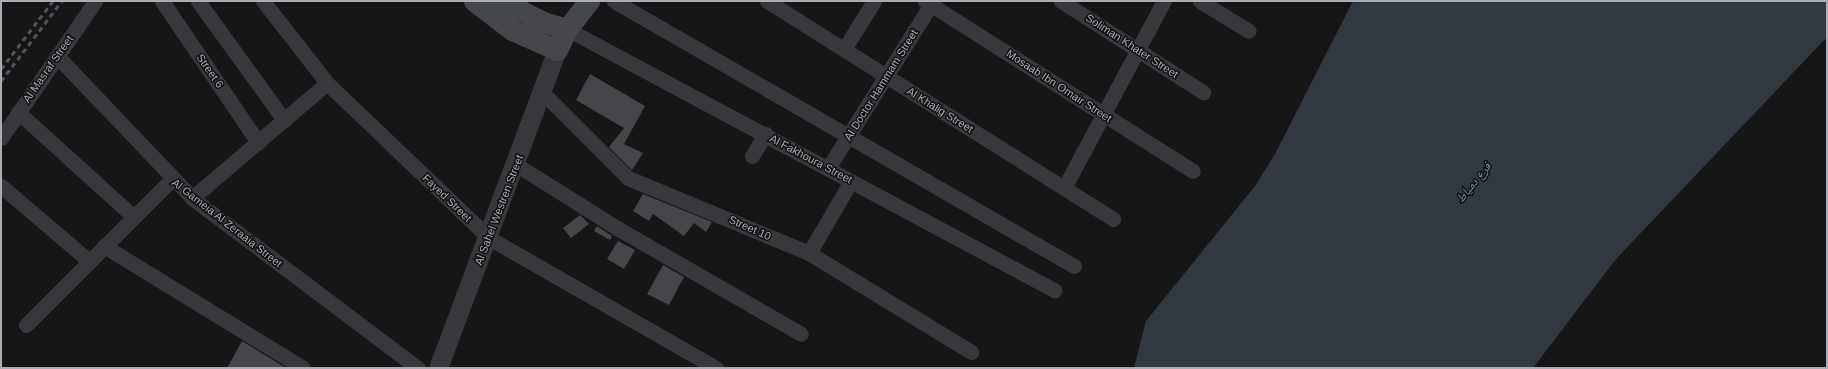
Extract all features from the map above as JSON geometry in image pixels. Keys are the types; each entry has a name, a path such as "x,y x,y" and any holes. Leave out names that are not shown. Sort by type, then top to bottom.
{"main road":[{"path":"474,1 512,30 557,50 567,29 589,1"},
{"path":"502,1 543,22 567,29"}],"street":[{"name":"Al Masraf Street","path":"1,138 95,1"},
{"name":"Street 6","path":"162,1 258,142"},
{"path":"198,1 284,120"},
{"name":"Fayed Street","path":"263,1 327,83 489,238 716,368"},
{"path":"614,1 1074,266"},
{"path":"844,49 874,1"},
{"name":"Soliman Khater Street","path":"1061,1 1203,92"},
{"path":"1064,188 1164,1"},
{"path":"1200,1 1249,31"},
{"name":"Al Doctor Hammam Street","path":"828,168 886,76 930,2"},
{"name":"Mosaab Ibn Omair Street","path":"930,2 1103,115 1193,171"},
{"name":"Al Khalig Street","path":"776,3 886,76 1113,219"},
{"name":"Al Fakhoura Street","path":"567,29 1054,290"},
{"name":"Al Sahel Westren Street","path":"438,368 517,165 557,50"},
{"name":"Al Gameia Al Zeraaia Street","path":"57,56 171,180 192,198 418,368"},
{"path":"192,198 327,83"},
{"name":"Street 10","path":"542,92 628,178 809,253 971,352"},
{"path":"18,112 134,217"},
{"path":"752,156 765,134"},
{"path":"517,165 617,228 801,334"},
{"path":"26,325 171,180"},
{"path":"809,253 851,181"},
{"path":"1,186 89,261"},
{"path":"104,246 303,368"}],"water":[{"name":"فرع دمياط","path":"1353,1 1827,1 1827,37 1616,259 1533,368 1134,368 1146,321 1255,186 1275,154"}],"building":[{"path":"590,74 645,106 624,144 643,153 632,170 609,147 624,128 576,100"},
{"path":"643,194 712,222 706,232 694,223 684,236 653,214 649,221 633,211"},
{"path":"580,215 589,224 571,238 563,228"},
{"path":"597,226 612,236 610,240 594,231"},
{"path":"618,241 635,250 624,269 607,259"},
{"path":"663,265 684,277 669,305 647,294"},
{"path":"242,341 286,368 227,368"}],"railway":[{"path":"1,69 53,1"},
{"path":"1,81 62,1"}]}
